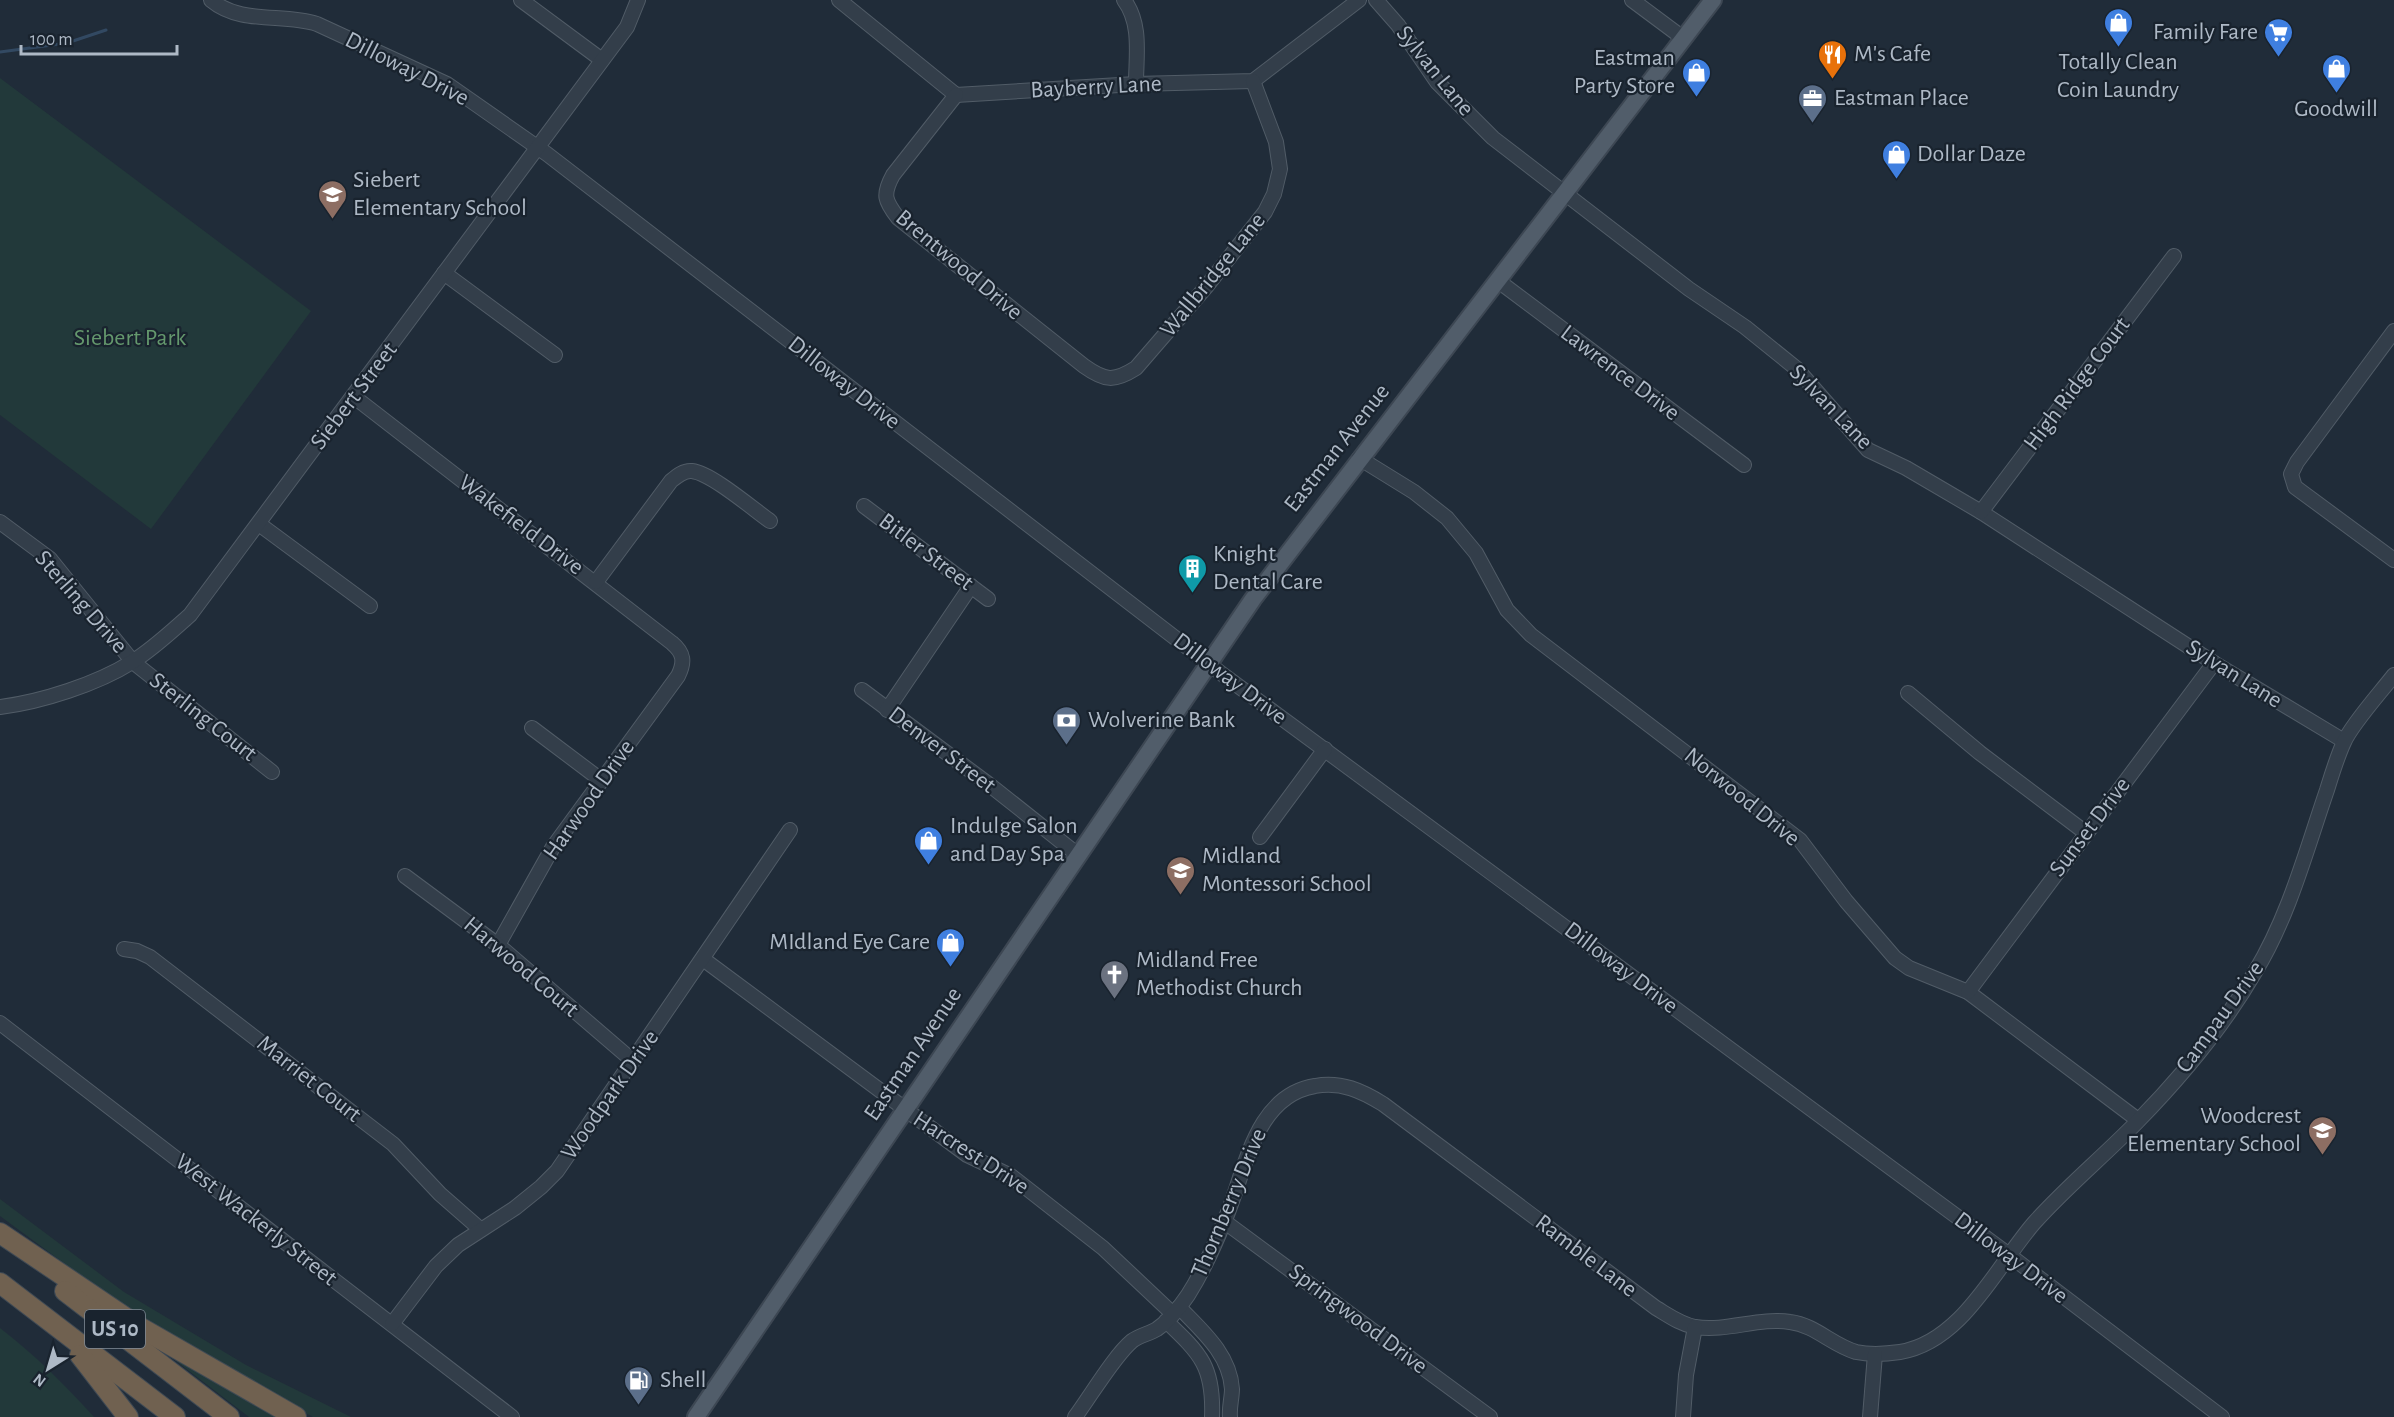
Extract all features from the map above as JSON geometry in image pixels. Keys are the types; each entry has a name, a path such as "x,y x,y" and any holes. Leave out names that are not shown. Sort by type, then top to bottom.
{"highway":[{"path":"0,1233 141,1328 296,1417"},
{"name":"US 10","path":"0,1241 229,1417"},
{"name":"US 10","path":"0,1283 175,1417"},
{"path":"57,1327 128,1417"}],"main road":[{"name":"Eastman Avenue","path":"696,1417 1253,599 1359,458 1713,0"}],"street":[{"name":"Dilloway Drive","path":"211,0 240,14 266,18 304,19 317,24 447,84 537,147 1208,663 2009,1255 2222,1417"},
{"path":"521,0 602,60"},
{"name":"Siebert Street","path":"0,707 56,693 110,674 133,662 190,615 627,27 638,0"},
{"path":"839,0 956,95"},
{"path":"1124,0 1130,8 1136,28 1136,84"},
{"path":"1253,81 1359,0"},
{"name":"Sylvan Lane","path":"1376,0 1398,25 1437,82 1460,108 1493,138 1564,193 1689,289 1745,327 1797,369 1868,450 1906,468 1981,512 2214,663 2344,741"},
{"path":"1632,0 1683,38"},
{"name":"Bayberry Lane","path":"956,95 1136,84 1253,81"},
{"name":"Wallbridge Lane","path":"1112,380 1136,369 1214,277 1265,212 1274,194 1280,169 1276,142 1253,81"},
{"name":"Brentwood Drive","path":"956,95 893,175 885,189 887,204 898,218 1084,366 1098,376 1112,380"},
{"name":"High Ridge Court","path":"1981,512 2174,256"},
{"path":"444,273 555,355"},
{"name":"Lawrence Drive","path":"1497,280 1744,465"},
{"path":"2394,331 2297,462 2291,474 2295,487 2394,560"},
{"name":"Wakefield Drive","path":"353,396 596,582 680,650 683,659"},
{"name":"Norwood Drive","path":"1359,458 1414,492 1447,518 1476,553 1507,610 1531,635 1800,840 1846,901 1895,958 1909,968 1968,992 2138,1120"},
{"path":"596,582 671,481 680,474 692,471 708,477 770,521"},
{"name":"Bitler Street","path":"864,506 988,599"},
{"name":"Sterling Drive","path":"0,522 50,559 133,662"},
{"path":"259,524 370,606"},
{"path":"887,710 971,586"},
{"name":"Harwood Drive","path":"498,945 553,846 678,676 683,659"},
{"name":"Sterling Court","path":"133,662 272,772"},
{"name":"Sunset Drive","path":"1968,992 2214,663"},
{"name":"Campau Drive","path":"1875,1354 1899,1352 1925,1346 1946,1333 1963,1315 2034,1223 2138,1120 2196,1057 2228,1016 2275,936 2344,741 2394,675"},
{"name":"Denver Street","path":"862,690 1078,855"},
{"path":"1908,693 1980,753 2086,833"},
{"path":"532,728 601,780"},
{"path":"1260,837 1325,749"},
{"name":"Woodpark Drive","path":"392,1324 436,1266 458,1245 515,1208 557,1171 790,830"},
{"name":"Harwood Court","path":"405,876 498,945 633,1061"},
{"name":"Marriet Court","path":"124,949 150,957 384,1137 440,1194 480,1229"},
{"name":"Harcrest Drive","path":"703,959 967,1155 1011,1176 1102,1248 1173,1314"},
{"name":"West Wackerly Street","path":"0,1023 512,1417"},
{"name":"Thornberry Drive","path":"1173,1314 1198,1278 1224,1222 1259,1130 1268,1115 1290,1094 1306,1087 1323,1084"},
{"name":"Ramble Lane","path":"1323,1084 1346,1086 1370,1095 1678,1322 1695,1327 1715,1328 1779,1321 1793,1322 1809,1326 1855,1352 1875,1354"},
{"name":"Springwood Drive","path":"1224,1222 1490,1417"},
{"path":"1075,1417 1132,1341 1157,1329 1173,1314"},
{"path":"1173,1314 1210,1374 1213,1398 1212,1417"},
{"path":"1173,1314 1215,1344 1225,1364 1232,1387 1230,1417"},
{"path":"1683,1417 1686,1375 1695,1327"},
{"path":"1870,1417 1875,1354"}],"green space":[{"name":"Siebert Park","path":"0,78 311,311 151,529 0,415"},
{"path":"0,1199 124,1292 246,1365 351,1417 313,1417 114,1300 0,1216"},
{"path":"0,1328 49,1370 94,1417 0,1417"},
{"path":"163,1351 281,1417 249,1417"}],"waterway":[{"path":"0,52 67,43 106,30"}],"place":[{"name":"Totally Clean Coin Laundry","path":"2118,48"},
{"name":"Family Fare","path":"2279,58"},
{"name":"M's Cafe","path":"1833,80"},
{"name":"Goodwill","path":"2336,94"},
{"name":"Eastman Party Store","path":"1696,98"},
{"name":"Eastman Place","path":"1813,124"},
{"name":"Dollar Daze","path":"1896,180"},
{"name":"Siebert Elementary School","path":"332,220"},
{"name":"Knight Dental Care","path":"1192,594"},
{"name":"Wolverine Bank","path":"1067,746"},
{"name":"Indulge Salon and Day Spa","path":"929,866"},
{"name":"Midland Montessori School","path":"1181,896"},
{"name":"MIdland Eye Care","path":"951,968"},
{"name":"Midland Free Methodist Church","path":"1115,1000"},
{"name":"Woodcrest Elementary School","path":"2322,1156"},
{"name":"Shell","path":"639,1406"}]}
